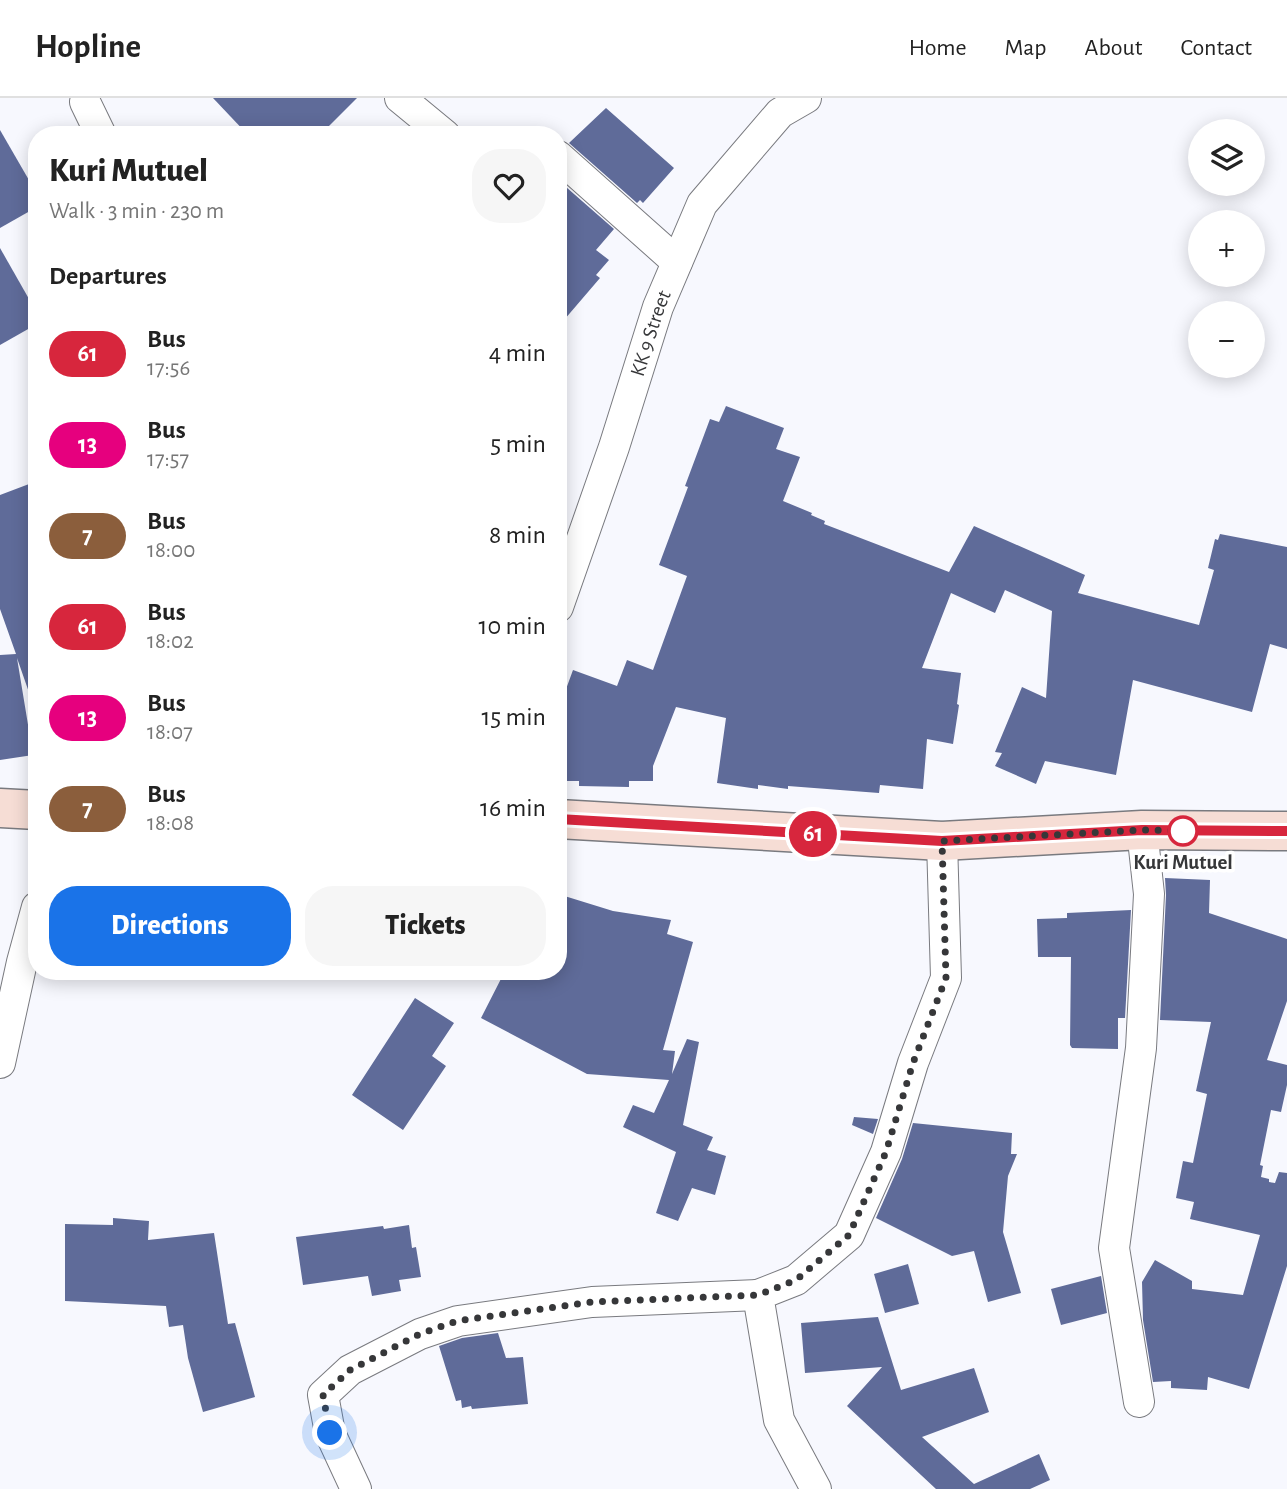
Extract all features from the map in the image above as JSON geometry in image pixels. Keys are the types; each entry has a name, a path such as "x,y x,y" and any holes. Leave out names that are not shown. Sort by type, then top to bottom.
{"main road":[{"path":"0,808 28,810"},
{"path":"567,820 942,841 1142,830 1287,831"}],"street":[{"path":"400,98 434,126"},
{"name":"KK 9 Street","path":"567,581 614,447 658,307 702,204 780,113 806,98"},
{"path":"85,102 97,126"},
{"path":"567,164 677,262"},
{"path":"1139,1402 1114,1248 1141,1048 1149,894 1142,830"},
{"path":"356,1489 330,1433 323,1395 350,1370 420,1334 457,1321 592,1302 758,1295 796,1280 849,1235 886,1152 913,1063 946,978 942,841"},
{"path":"0,1063 28,940"},
{"path":"758,1295 779,1420 816,1489"}],"building":[{"path":"213,98 357,98 329,126 239,126"},
{"path":"606,108 674,168 643,203 640,200 637,203 569,143"},
{"path":"0,130 28,178 28,212 0,228"},
{"path":"567,188 614,229 596,250 609,260 596,275 600,278 567,316"},
{"path":"0,248 28,297 28,329 0,345"},
{"path":"726,406 784,428 776,449 800,457 783,501 812,513 811,515 825,521 824,524 949,572 974,526 1085,575 1078,593 1199,625 1214,570 1208,568 1215,539 1218,540 1220,534 1287,547 1287,649 1270,644 1252,712 1133,680 1116,775 1045,761 1036,784 995,766 1002,753 995,752 1022,687 1046,698 1052,611 1005,590 995,613 951,593 922,668 961,673 959,705 953,744 927,739 923,789 880,785 879,793 758,785 758,789 717,783 726,718 676,707 653,766 653,781 629,781 629,787 579,786 579,781 567,781 567,686 573,670 617,686 627,660 653,670 687,576 659,565 710,419 719,422"},
{"path":"28,484 28,690 17,658 28,725 28,756 0,760 0,655 16,654 0,609 0,495"},
{"path":"1165,878 1210,880 1209,913 1287,939 1287,1001 1267,1060 1287,1065 1287,1085 1281,1112 1271,1110 1260,1165 1263,1166 1261,1177 1269,1179 1269,1182 1275,1183 1279,1172 1287,1173 1287,1266 1249,1389 1208,1377 1207,1390 1171,1388 1171,1381 1153,1382 1143,1320 1142,1282 1155,1260 1192,1281 1192,1289 1243,1295 1260,1235 1190,1219 1194,1202 1176,1198 1183,1161 1193,1163 1207,1094 1196,1091 1211,1022 1160,1020"},
{"path":"567,897 613,911 671,920 667,934 693,942 663,1050 675,1051 672,1074 687,1039 699,1042 683,1125 713,1137 707,1150 726,1156 715,1195 692,1188 678,1221 656,1213 676,1152 623,1127 633,1105 654,1113 669,1080 587,1074 481,1018 500,980 567,980"},
{"path":"1131,910 1125,1018 1118,1018 1118,1049 1072,1048 1071,957 1038,957 1037,919 1067,918 1067,913"},
{"path":"415,998 454,1023 432,1056 446,1066 403,1130 352,1095"},
{"path":"854,1117 878,1119 873,1134 852,1125"},
{"path":"913,1123 1012,1133 1011,1154 1017,1154 1008,1176 1003,1232 1021,1293 988,1302 974,1251 952,1256 876,1218 902,1159"},
{"path":"113,1218 149,1221 148,1240 214,1233 228,1324 235,1323 255,1397 203,1412 188,1358 183,1325 169,1327 166,1306 65,1301 65,1224 113,1225"},
{"path":"409,1225 412,1248 416,1247 421,1277 399,1280 401,1291 372,1296 368,1276 303,1285 296,1237"},
{"path":"908,1264 919,1304 885,1313 874,1274"},
{"path":"1101,1276 1107,1313 1061,1325 1051,1289"},
{"path":"878,1317 901,1390 974,1368 989,1412 922,1437 974,1484 1039,1454 1050,1480 1030,1489 936,1489 847,1406 882,1367 805,1373 801,1323"},
{"path":"498,1333 506,1358 523,1357 528,1404 462,1408 461,1400 456,1401 439,1346 462,1338"}],"bus line":[{"name":"61","path":"567,820 942,841 1142,830 1287,831"}],"place":[{"name":"Kuri Mutuel","path":"1183,831"}],"route":[{"path":"330,1433 323,1395 350,1370 420,1334 457,1321 592,1302 758,1295 796,1280 849,1235 886,1152 913,1063 946,978 942,841 1142,830 1191,831 1183,831"}]}
